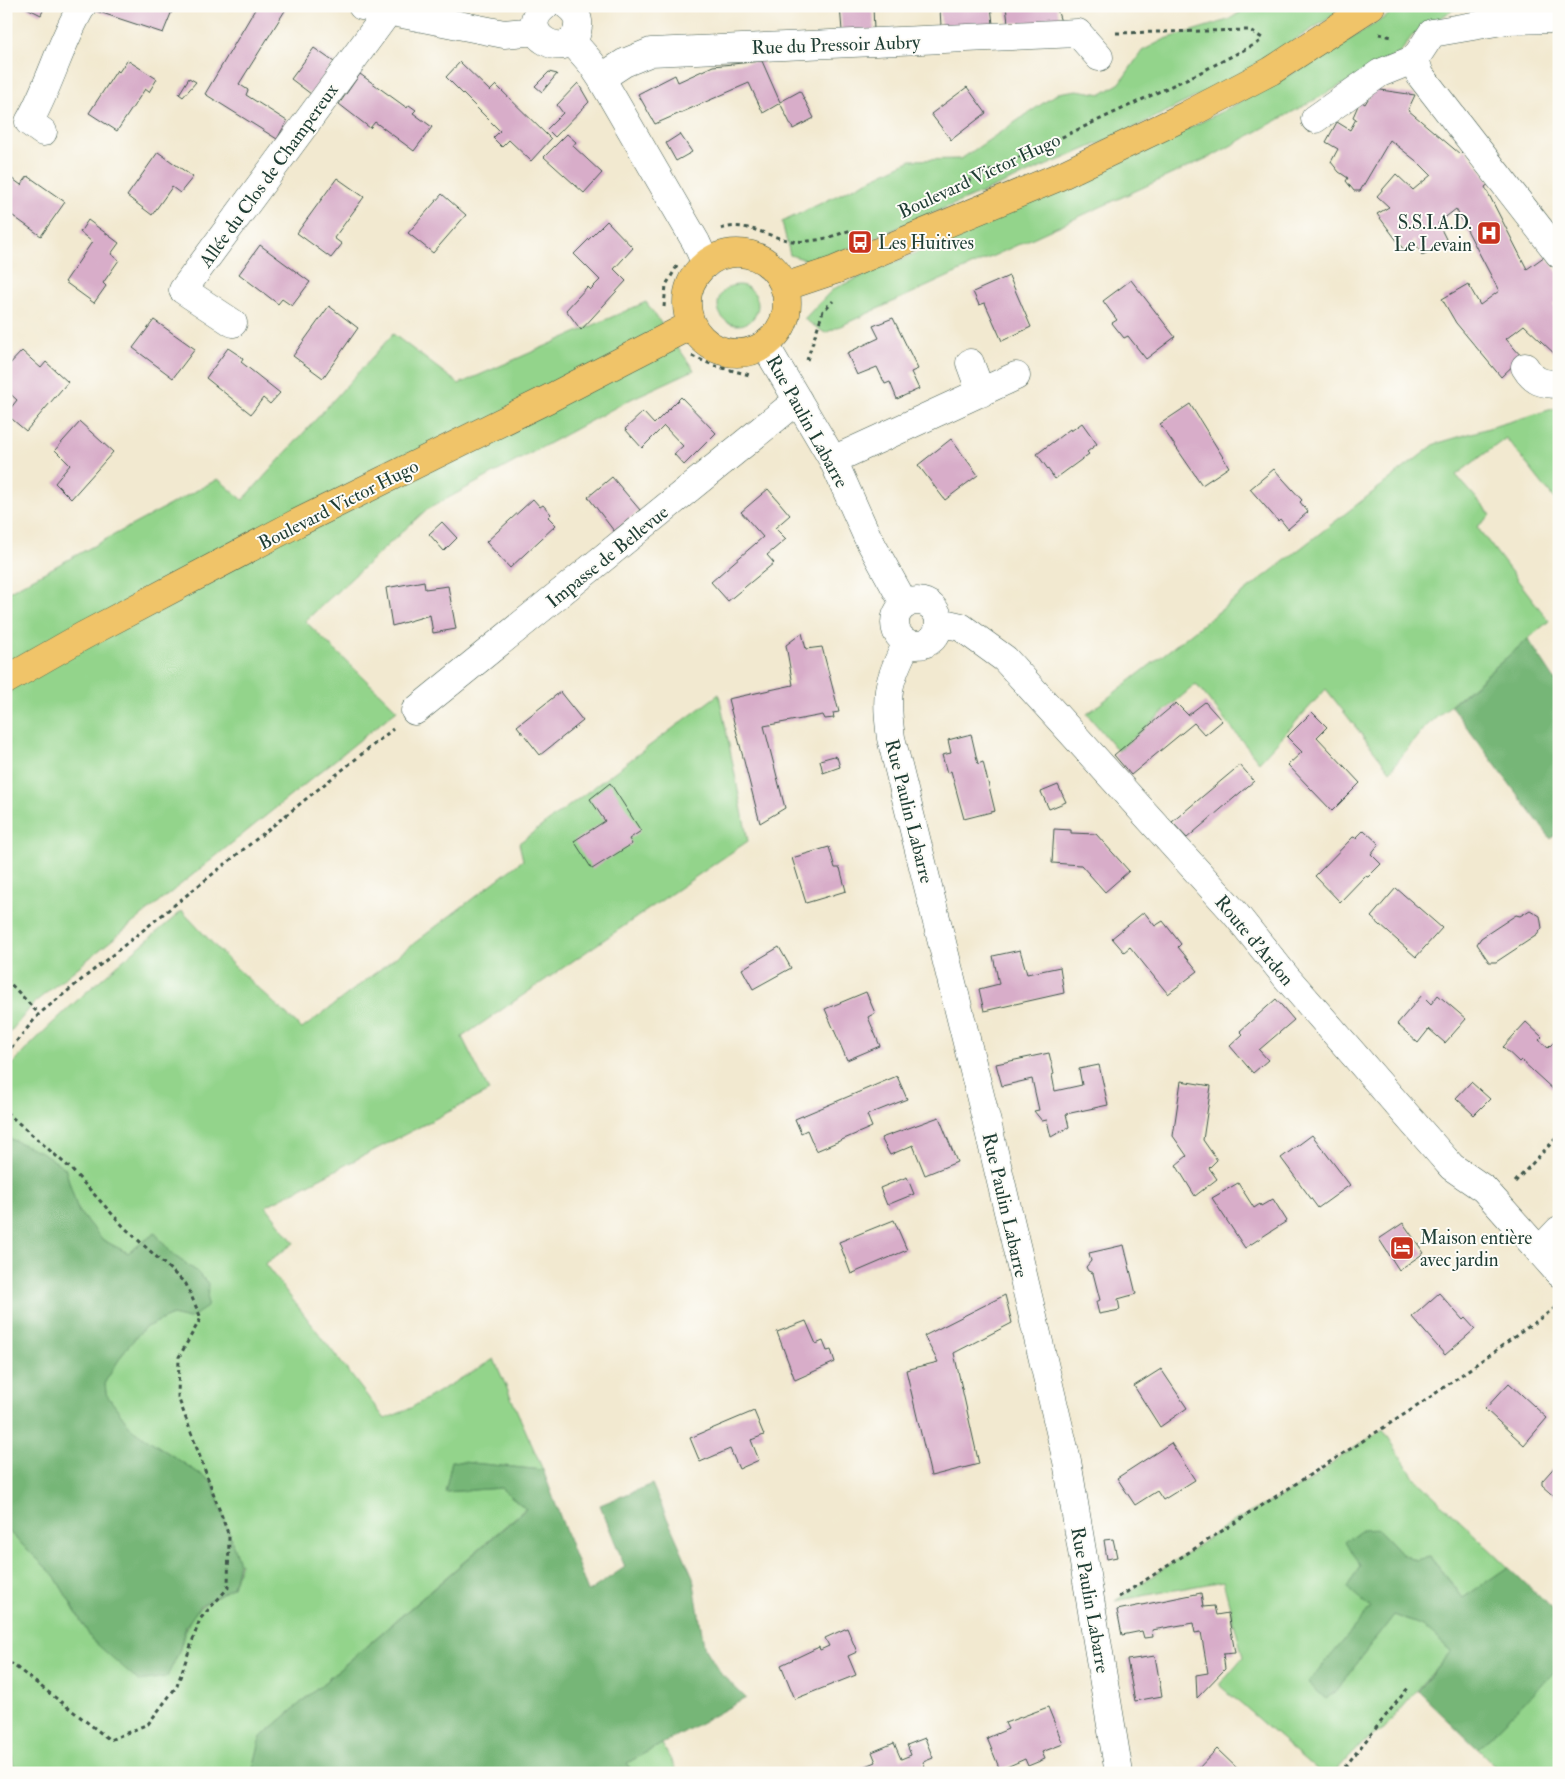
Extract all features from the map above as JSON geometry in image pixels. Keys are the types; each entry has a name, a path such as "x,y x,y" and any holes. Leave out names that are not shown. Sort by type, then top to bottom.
{"main road":[{"name":"Boulevard Victor Hugo","path":"784,287 835,270 1056,178 1187,115 1271,71 1371,6"},
{"path":"701,253 720,256 740,253 756,257 775,270 784,287 786,313 778,332 765,345 753,351 740,354 717,350 682,330 687,310 688,291 701,253"},
{"name":"Boulevard Victor Hugo","path":"6,680 84,636 297,523 682,330"}],"street":[{"path":"42,132 29,122 39,104 68,30 82,6"},
{"path":"375,9 504,34 541,19 540,37 551,45 566,44 572,40 578,28 576,15 568,6"},
{"name":"Allée du Clos de Champereux","path":"233,323 183,290 375,9"},
{"path":"1316,119 1380,73 1415,58 1432,33 1503,13 1559,19"},
{"path":"1078,33 1099,57"},
{"name":"Rue du Pressoir Aubry","path":"601,78 624,63 651,52 1078,33"},
{"path":"572,40 601,78 701,253"},
{"path":"1415,58 1420,75 1559,254"},
{"name":"Rue Paulin Labarre","path":"765,345 833,460 867,536 905,605"},
{"path":"970,363 981,393"},
{"path":"1526,367 1532,378 1543,384 1559,384"},
{"path":"833,460 1016,376"},
{"name":"Impasse de Bellevue","path":"415,711 794,393"},
{"path":"917,601 930,605 938,615 939,622 939,629 932,640 920,646 907,643 895,628 896,615 905,605 917,601"},
{"name":"Route d'Ardon","path":"939,622 961,627 1005,660 1234,912 1287,978 1444,1158 1452,1166 1476,1182 1559,1273"},
{"name":"Rue Paulin Labarre","path":"907,643 888,684 886,707 891,738 987,1122 1064,1451 1091,1594 1119,1773"},
{"path":"1539,1251 1559,1230"}],"path":[{"path":"1078,33 1249,30 1264,39"},
{"name":"Boulevard Victor Hugo","path":"951,189 1190,77 1272,34"},
{"path":"755,376 699,360 684,349 682,330 666,320 664,306 666,286 684,254 701,253 708,234 726,227 744,227 793,241 824,240 852,230"},
{"path":"794,393 803,376 822,311 840,295 835,270"},
{"path":"6,1054 39,1014 415,711"},
{"path":"6,979 39,1014"},
{"path":"6,1112 70,1168 125,1228 186,1284 201,1318 179,1357 178,1397 229,1536 228,1588 200,1619 177,1686 148,1724 110,1740 12,1664 6,1664"},
{"path":"1496,1202 1559,1135"},
{"path":"1091,1594 1121,1597 1422,1403 1559,1305"},
{"path":"1340,1773 1408,1688"}],"green space":[{"path":"1250,6 1349,6 1232,79 1119,135 852,247 810,261 790,255 782,222 911,160 961,159 1058,93 1077,90 1102,94 1120,83 1142,51 1165,39 1228,20"},
{"path":"1402,6 1459,6 1412,36 1400,53 1214,155 825,333 804,319 833,289 1052,193 1195,125 1335,49"},
{"path":"742,285 749,288 755,294 758,305 757,313 749,322 742,325 734,325 727,322 719,313 718,301 721,294 730,286"},
{"path":"646,302 694,370 631,399 426,510 305,621 397,710 35,1002 6,1037 6,593 218,479 243,500 393,334 459,384"},
{"path":"1559,407 1559,505 1506,438 1456,475 1491,515 1477,527 1549,621 1423,729 1390,771 1326,689 1259,762 1196,684 1118,751 1087,714 1435,444"},
{"path":"1528,639 1559,686 1559,832 1551,839 1451,706"},
{"path":"719,694 748,841 462,1037 489,1091 266,1206 294,1243 265,1264 385,1419 409,1409 494,1359 543,1470 452,1461 445,1492 501,1488 526,1508 261,1737 252,1773 15,1773 6,1727 6,1529 54,1575 92,1640 179,1652 191,1618 203,1605 233,1587 241,1562 239,1563 212,1482 132,1429 106,1394 105,1382 125,1350 144,1328 172,1315 189,1319 195,1270 173,1255 155,1233 128,1253 103,1240 78,1211 65,1168 43,1153 6,1137 6,1071 47,1028 113,968 182,911 233,965 302,1029 523,860 519,843"},
{"path":"6,1137 43,1153 65,1168 78,1211 103,1240 128,1253 155,1233 173,1255 195,1270 208,1283 207,1307 189,1319 172,1315 144,1328 125,1350 105,1382 106,1394 132,1429 212,1482 239,1563 233,1587 201,1605 186,1626 179,1652 167,1677 139,1681 92,1640 54,1575 6,1529"},
{"path":"1383,1429 1413,1476 1508,1567 1463,1598 1430,1557 1415,1560 1401,1553 1378,1529 1360,1566 1371,1608 1309,1683 1326,1699 1336,1691 1394,1615 1423,1626 1451,1651 1384,1729 1363,1742 1334,1773 1320,1773 1219,1685 1243,1657 1223,1581 1115,1601 1236,1520 1309,1482 1338,1459"},
{"path":"452,1461 543,1470 588,1592 625,1567 600,1505 652,1484 693,1577 704,1646 721,1674 746,1698 627,1763 632,1773 252,1773 261,1737 526,1509 501,1488 445,1492"},
{"path":"1378,1529 1401,1553 1415,1560 1430,1557 1463,1598 1508,1567 1559,1615 1559,1667 1478,1749 1418,1691 1451,1651 1423,1626 1394,1615 1336,1691 1326,1699 1308,1683 1371,1608 1347,1588 1360,1566 1346,1541 1362,1530"},
{"path":"1559,1667 1559,1773 1502,1773 1478,1749"},
{"path":"662,1744 678,1773 632,1773 627,1763"}],"building":[{"path":"23,6 45,6 41,15"},
{"path":"99,6 174,6 163,33 96,11"},
{"path":"257,6 286,9 239,84 248,90 246,95 287,121 277,139 205,94"},
{"path":"840,6 873,7 874,30 842,31"},
{"path":"951,6 991,6 993,24 941,26 940,9 951,8"},
{"path":"1006,6 1056,6 1061,22 1008,23"},
{"path":"314,48 334,62 311,94 291,79"},
{"path":"127,60 157,79 149,92 145,89 117,131 89,113 117,70 119,72"},
{"path":"762,61 780,102 800,91 814,118 793,129 780,103 763,113 749,83 655,124 638,94 675,75 678,82 713,66"},
{"path":"460,62 490,91 496,85 551,139 531,161 509,140 502,147 493,138 500,131 446,77"},
{"path":"549,72 557,74 542,92 535,86"},
{"path":"360,74 407,108 409,105 416,110 413,113 432,127 414,151 375,122 370,128 339,104"},
{"path":"189,78 196,82 183,97 179,94"},
{"path":"578,83 589,102 555,137 547,129 563,113 557,105"},
{"path":"967,87 986,113 951,140 931,114"},
{"name":"S.S.I.A.D. Le Levain","path":"1374,89 1415,95 1408,110 1460,154 1465,149 1490,183 1485,187 1527,269 1545,256 1559,274 1559,300 1553,305 1559,311 1559,358 1524,325 1506,339 1522,357 1501,377 1456,323 1442,299 1468,284 1480,305 1499,291 1456,209 1438,223 1448,243 1422,255 1414,240 1404,250 1377,214 1389,207 1377,196 1396,174 1413,190 1431,175 1420,164 1390,140 1360,191 1354,191 1346,181 1348,178 1339,172 1331,162 1338,149 1326,142 1337,122 1350,130 1356,119 1353,117 1360,101 1365,104"},
{"path":"567,134 576,142 573,146 602,173 584,193 544,157"},
{"path":"680,134 692,152 676,161 666,143"},
{"path":"158,152 193,177 180,193 172,187 152,215 127,196"},
{"path":"28,176 65,202 41,236 6,211 6,183 10,177 21,185"},
{"path":"337,178 364,197 334,238 342,244 331,258 297,233"},
{"path":"442,194 466,215 433,253 408,233"},
{"path":"88,220 119,243 111,254 119,260 103,283 106,286 94,303 65,282 92,242 80,232"},
{"path":"607,221 633,248 614,269 626,281 581,330 566,310 587,287 590,290 600,280 574,254"},
{"path":"260,245 310,282 292,306 282,299 278,304 239,274"},
{"path":"1009,276 1031,327 1002,341 985,303 979,305 973,292"},
{"path":"1131,280 1175,337 1146,359 1128,336 1124,338 1112,323 1117,320 1103,301"},
{"path":"329,306 358,328 323,378 293,356"},
{"path":"893,318 918,369 911,372 919,389 897,399 890,382 885,384 877,367 857,375 847,353 879,338 873,326"},
{"path":"154,320 195,349 173,378 133,348"},
{"path":"228,348 243,358 241,362 280,393 270,404 263,398 251,414 206,378"},
{"path":"22,351 41,368 46,362 68,382 26,431 6,414 17,400 6,390 6,368"},
{"path":"681,397 716,433 684,465 674,454 683,446 664,426 642,448 625,429 643,412 654,424"},
{"path":"1190,404 1229,467 1202,485 1160,424"},
{"path":"80,422 113,452 71,499 55,483 70,465 55,450"},
{"path":"1082,423 1097,444 1087,452 1089,454 1055,479 1037,454 1070,429 1071,431"},
{"path":"951,439 978,475 945,500 918,465"},
{"path":"1274,469 1302,500 1300,502 1308,512 1288,529 1280,519 1278,521 1250,489"},
{"path":"612,477 640,510 614,531 588,497"},
{"path":"768,489 790,515 775,528 786,539 767,555 774,563 728,601 711,582 763,537 741,512"},
{"path":"533,499 540,507 543,505 551,514 548,517 556,525 510,568 486,542"},
{"path":"442,522 457,538 444,551 429,534"},
{"path":"424,581 425,589 448,586 456,629 433,633 430,615 392,626 386,588"},
{"path":"802,633 806,649 822,647 839,712 833,713 834,718 825,719 823,715 764,726 785,808 760,823 728,699 793,685 786,645"},
{"path":"560,692 583,721 540,755 517,726"},
{"path":"1205,702 1222,721 1205,735 1194,723 1131,775 1114,755 1176,703 1188,715"},
{"path":"1312,712 1327,727 1317,737 1360,783 1332,811 1288,765 1302,752 1287,737"},
{"path":"971,734 978,764 983,762 995,811 964,819 951,771 947,773 942,755 951,753 948,740"},
{"path":"834,756 837,757 840,767 823,773 820,760"},
{"path":"1240,765 1254,781 1187,838 1172,822"},
{"path":"610,783 641,831 629,839 632,844 592,869 574,841 605,821 590,799"},
{"path":"1058,785 1066,802 1049,809 1041,792"},
{"path":"1054,829 1071,830 1071,833 1096,834 1129,871 1105,892 1081,865 1052,863"},
{"path":"1364,830 1379,844 1371,854 1381,864 1368,877 1365,876 1340,902 1315,876 1353,837 1356,838"},
{"path":"829,847 835,868 840,868 846,891 806,903 792,858"},
{"path":"1396,888 1442,928 1416,957 1371,917"},
{"path":"1530,910 1540,916 1542,928 1537,935 1496,962 1489,962 1477,944 1481,938 1516,915 1520,916"},
{"path":"1144,912 1155,926 1163,921 1181,944 1178,947 1198,971 1168,994 1130,947 1124,952 1112,938"},
{"path":"779,947 791,968 753,989 742,969"},
{"path":"1020,950 1027,974 1060,967 1064,993 984,1011 979,989 999,984 993,956"},
{"path":"866,992 875,1013 868,1017 880,1046 847,1060 825,1009"},
{"path":"1422,995 1431,1004 1438,995 1466,1019 1445,1043 1429,1029 1418,1043 1397,1024"},
{"path":"1276,999 1294,1020 1259,1050 1268,1060 1253,1073 1230,1046 1243,1034 1240,1031"},
{"path":"1526,1022 1542,1037 1539,1040 1548,1048 1559,1037 1557,1093 1521,1060 1519,1062 1503,1047"},
{"path":"1049,1053 1054,1074 1052,1075 1055,1091 1082,1085 1079,1069 1099,1065 1108,1105 1066,1114 1069,1127 1051,1137 1047,1120 1042,1121 1034,1111 1039,1110 1032,1079 1002,1086 996,1064"},
{"path":"897,1076 907,1099 867,1115 872,1127 816,1151 807,1130 801,1133 795,1119"},
{"path":"1181,1081 1211,1086 1203,1140 1217,1160 1209,1168 1217,1179 1195,1196 1176,1165 1187,1156 1173,1136"},
{"path":"1471,1082 1490,1099 1474,1115 1456,1098"},
{"path":"939,1117 957,1162 925,1175 913,1145 890,1155 881,1138"},
{"path":"1312,1135 1350,1185 1318,1208 1281,1158"},
{"path":"907,1177 914,1194 887,1205 880,1188"},
{"path":"1238,1183 1254,1208 1273,1199 1287,1221 1245,1248 1212,1198"},
{"path":"894,1220 907,1250 851,1274 839,1242"},
{"path":"1403,1223 1424,1253 1399,1270 1379,1239"},
{"path":"1124,1245 1136,1294 1118,1299 1120,1310 1099,1314 1096,1302 1100,1300 1093,1273 1088,1271 1086,1267 1091,1261 1089,1253"},
{"path":"1439,1293 1463,1320 1465,1318 1475,1329 1445,1355 1412,1317"},
{"path":"1005,1295 1012,1323 954,1353 979,1464 931,1476 906,1370 938,1362 924,1336"},
{"path":"806,1321 816,1344 823,1341 827,1351 831,1350 835,1362 795,1380 777,1332"},
{"path":"1161,1369 1187,1408 1160,1427 1134,1386"},
{"path":"1509,1383 1547,1418 1524,1445 1485,1409"},
{"path":"754,1411 764,1435 751,1440 759,1460 739,1469 730,1449 700,1462 690,1438"},
{"path":"1171,1443 1195,1480 1163,1500 1157,1491 1135,1505 1117,1478"},
{"path":"1559,1462 1559,1500 1542,1485 1542,1481"},
{"path":"1113,1539 1117,1557 1107,1559 1104,1540"},
{"path":"1201,1593 1203,1607 1214,1606 1216,1615 1228,1613 1235,1653 1223,1654 1225,1669 1197,1698 1196,1675 1208,1673 1201,1632 1195,1633 1193,1623 1152,1630 1153,1637 1144,1638 1142,1631 1122,1635 1117,1610"},
{"path":"847,1628 857,1652 848,1656 856,1675 795,1699 781,1665 819,1647 820,1650 829,1646 825,1638"},
{"path":"1155,1656 1162,1696 1135,1701 1127,1660"},
{"path":"1048,1707 1063,1744 1042,1752 1045,1759 1028,1766 1025,1759 1000,1770 987,1738 1008,1729 1005,1723"},
{"path":"925,1738 933,1758 923,1762 928,1773 849,1773 876,1762 872,1752 894,1743 901,1759 911,1755 907,1745"},
{"path":"1217,1749 1242,1773 1194,1773"}],"place":[{"name":"S.S.I.A.D. Le Levain","path":"1489,233"},
{"name":"Les Huitives","path":"860,242"},
{"name":"Maison entière avec jardin","path":"1402,1248"}]}
